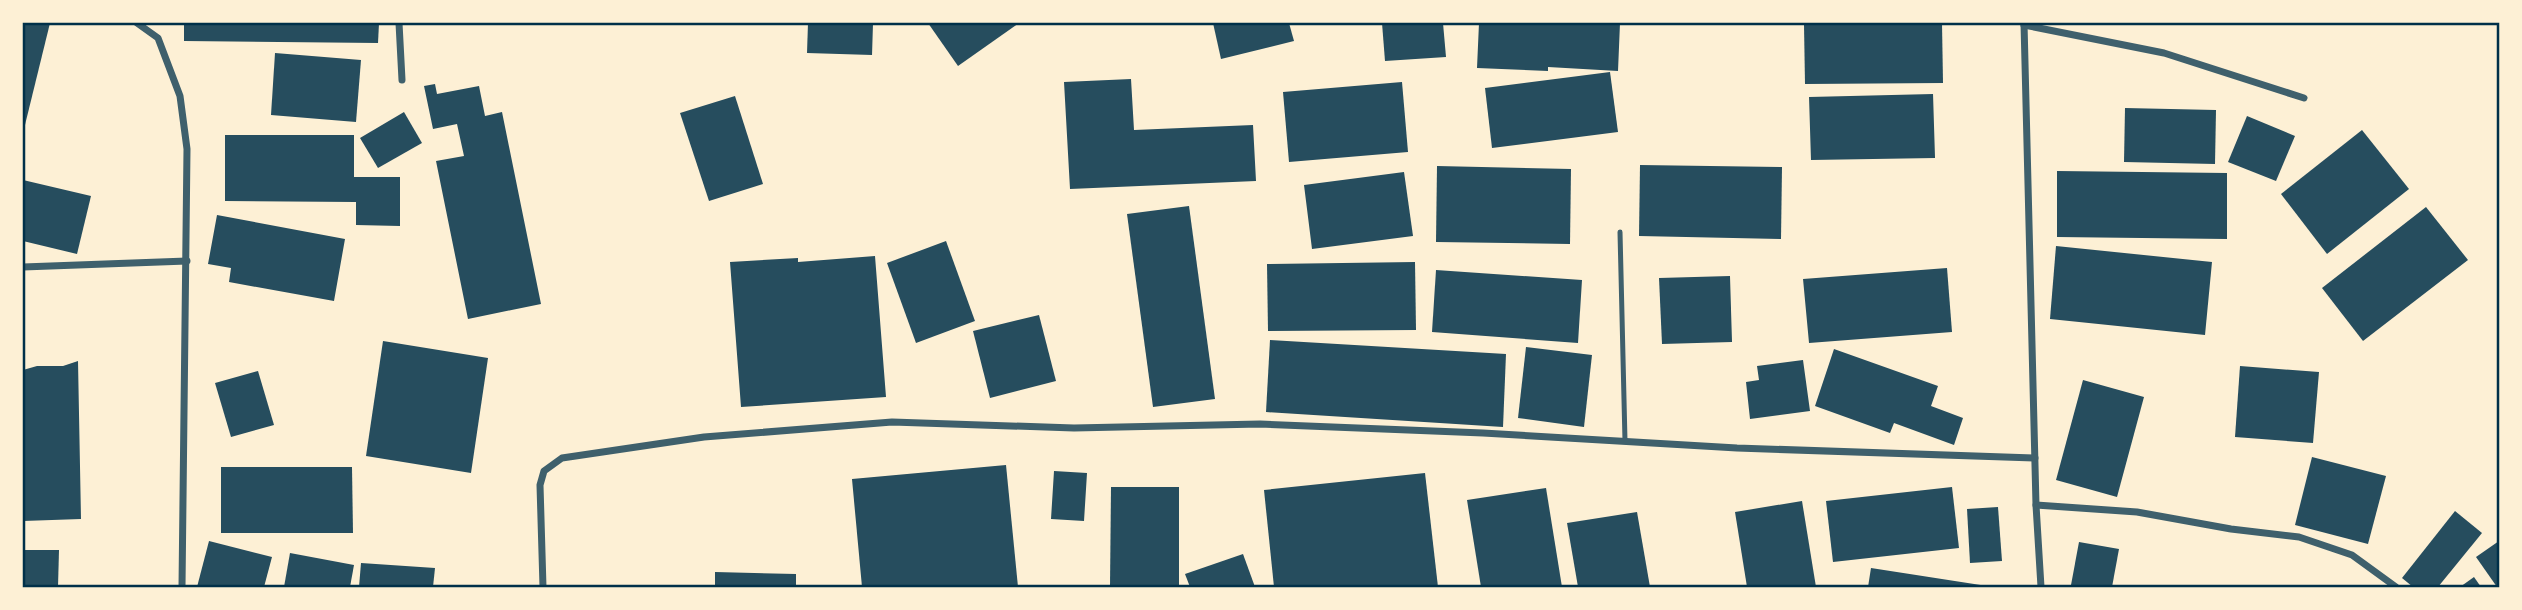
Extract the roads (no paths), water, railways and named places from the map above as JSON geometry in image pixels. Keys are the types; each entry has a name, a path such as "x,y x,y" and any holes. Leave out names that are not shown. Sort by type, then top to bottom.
{"street":[{"path":"136,23 159,38 180,96 187,149 182,587"},
{"path":"399,23 402,80"},
{"path":"2041,587 2036,505 2024,24 2164,53 2304,98"},
{"path":"23,267 187,261"},
{"path":"543,587 540,485 544,471 562,458 704,437 892,422 1074,428 1259,424 1483,433 1737,449 2035,458"},
{"path":"2036,505 2137,512 2231,529 2300,537 2352,555 2396,587"}],"lane":[{"path":"1620,232 1625,442"}]}
